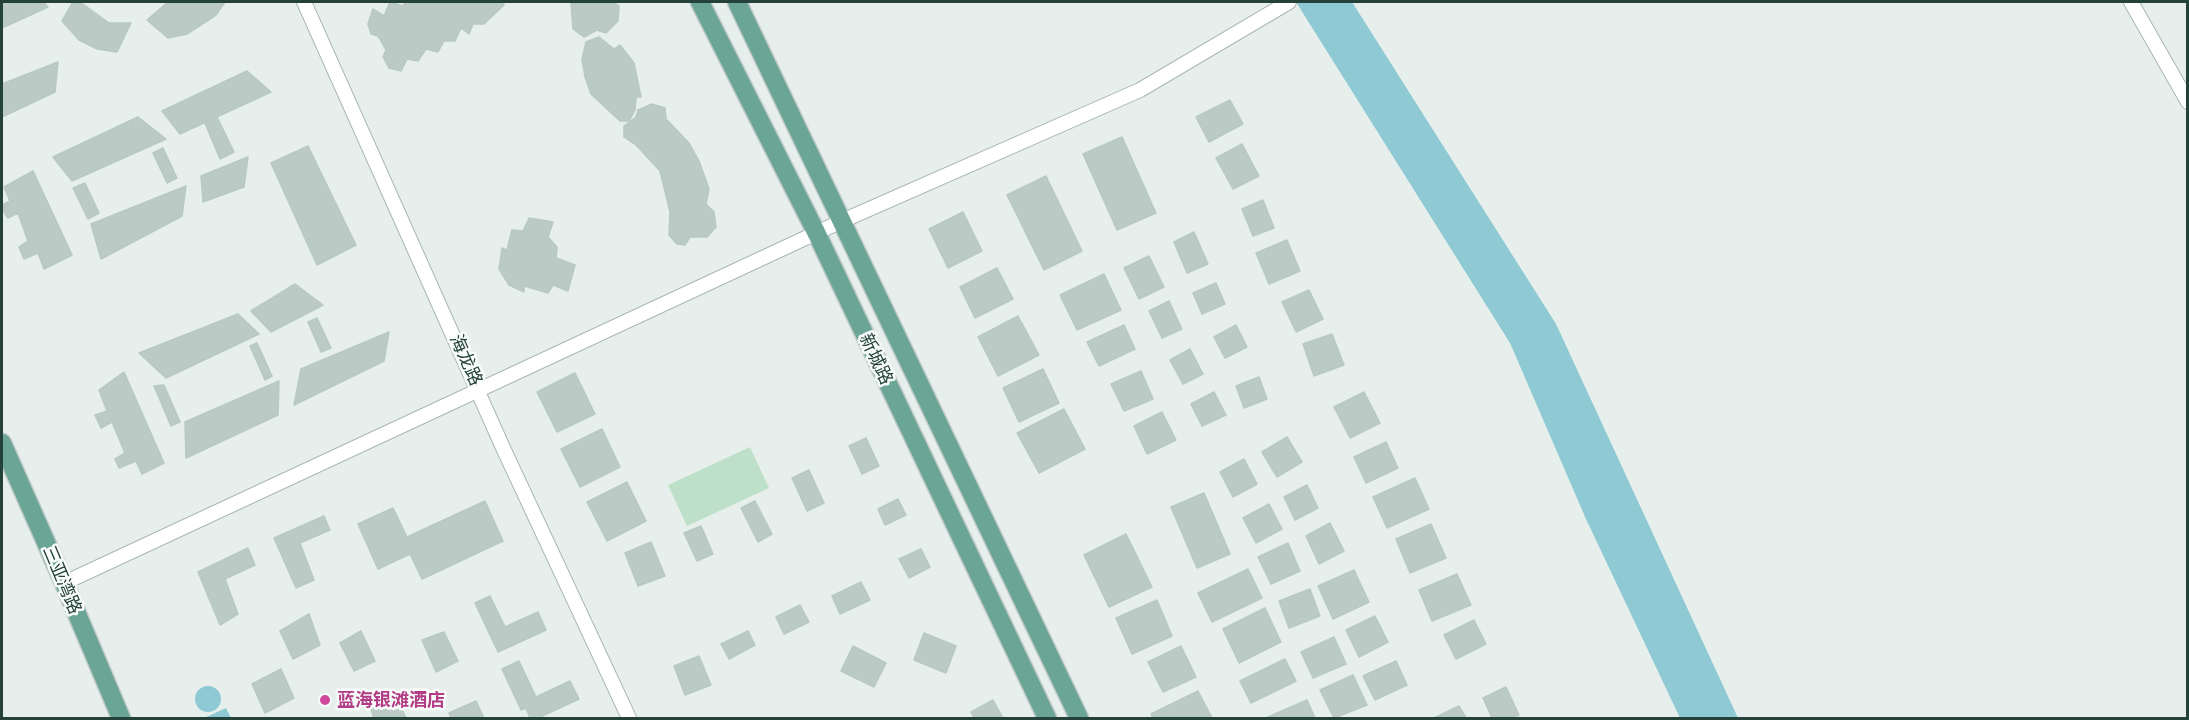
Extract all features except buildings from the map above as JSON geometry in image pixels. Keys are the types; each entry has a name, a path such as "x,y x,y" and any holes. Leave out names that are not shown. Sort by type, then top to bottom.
{"main road":[{"name":"新城路","path":"700,2 817,234 1047,718"},
{"name":"新城路","path":"737,2 1079,718"},
{"name":"三亚湾路","path":"2,443 120,718"}],"street":[{"name":"海龙路","path":"304,2 504,450 629,718"},
{"path":"64,583 480,392 842,221 1140,90 1288,2"},
{"path":"2131,2 2187,102"}],"green space":[{"path":"750,447 769,488 687,526 668,485"}],"water":[{"path":"1296,2 1352,2 1556,324 1738,718 1680,718 1586,519 1510,343"},
{"path":"208,686 217,690 221,699 217,708 208,712 199,708 195,699 199,690"},
{"path":"226,708 231,718 204,718"}],"place":[{"name":"蓝海银滩酒店","path":"325,700"}]}
